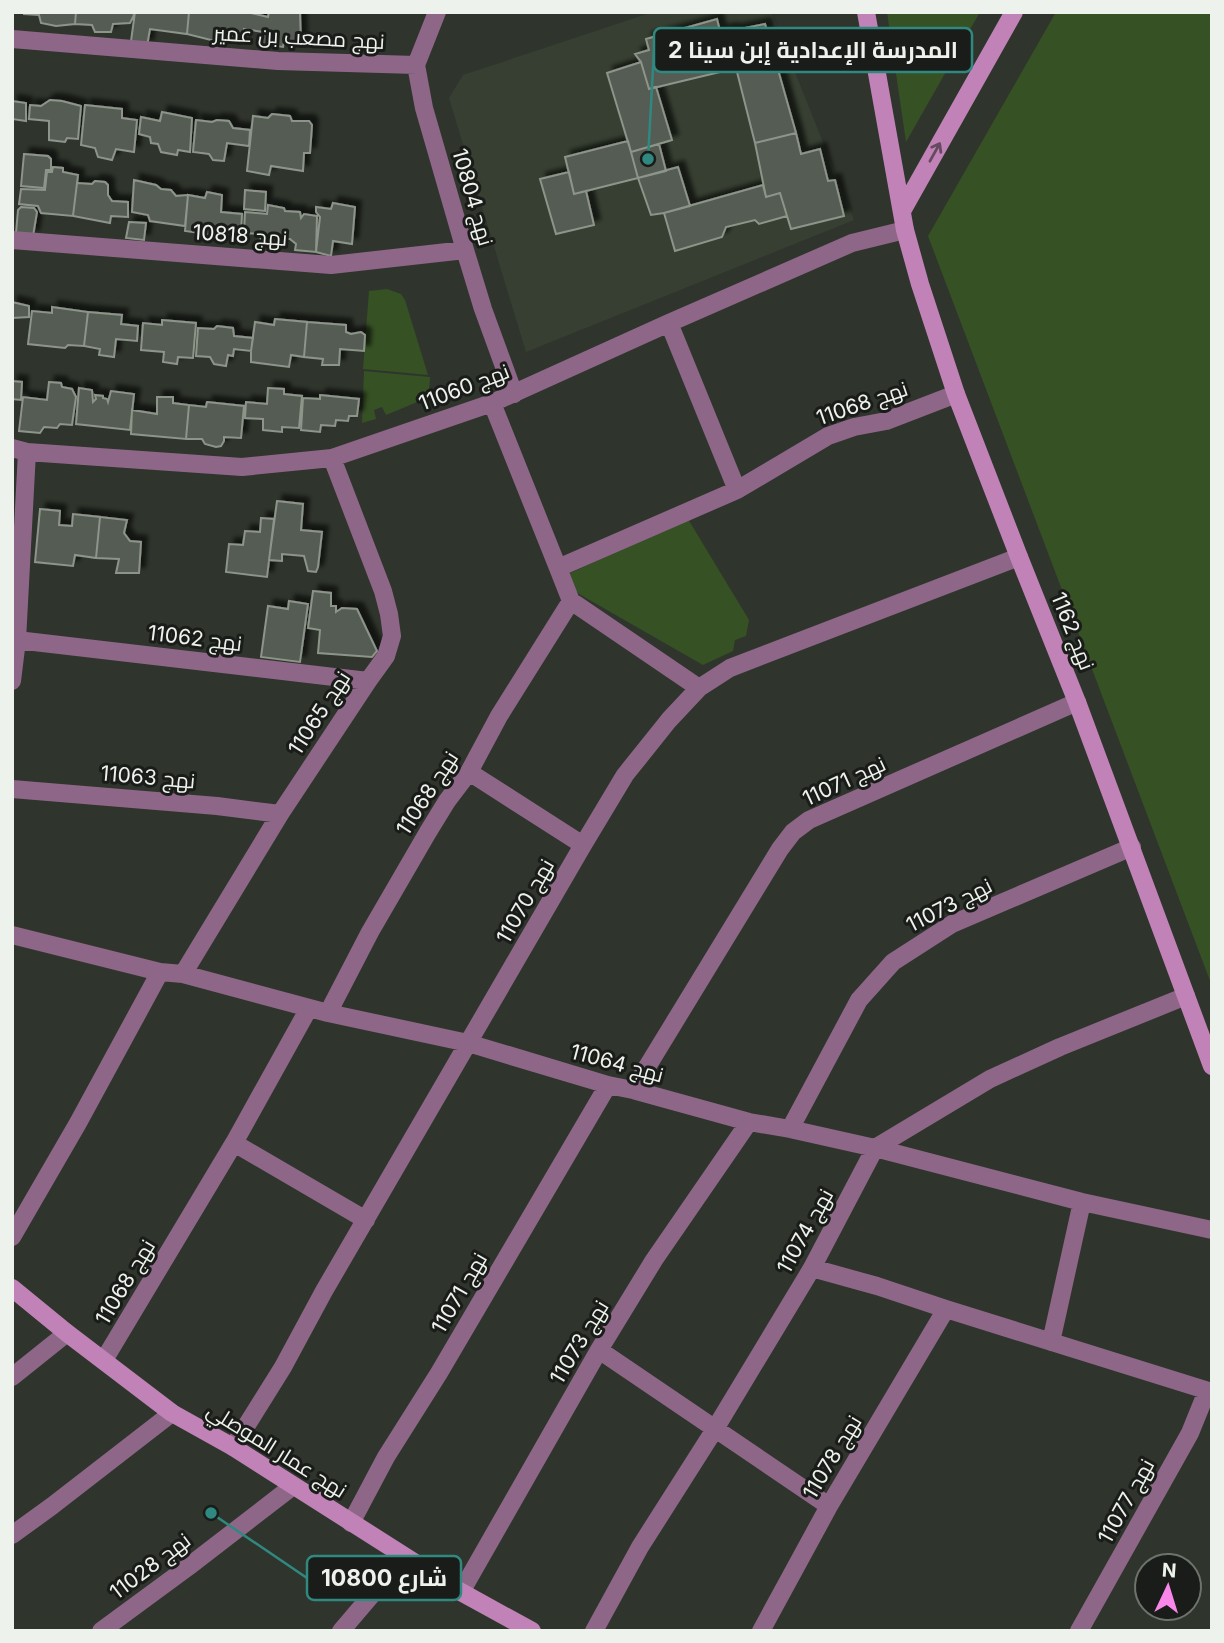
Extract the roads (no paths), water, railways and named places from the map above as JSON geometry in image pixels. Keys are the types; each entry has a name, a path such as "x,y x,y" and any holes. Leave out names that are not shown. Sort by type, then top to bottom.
{"street":[{"path":"416,65 437,12"},
{"name":"نهج 1162","path":"866,12 905,230 956,394 1132,846 1212,1066"},
{"path":"902,211 1014,12"},
{"name":"نهج مصعب بن عمير","path":"12,39 278,61 416,65"},
{"name":"نهج 10804","path":"416,65 424,108 465,250 514,394"},
{"name":"نهج 11060","path":"20,450 242,467 332,458 492,403 852,243 905,230"},
{"name":"نهج 10818","path":"12,240 331,265 465,250"},
{"path":"669,323 737,490"},
{"name":"نهج 11068","path":"558,569 737,490 828,436 853,427 886,421 956,394"},
{"path":"492,403 571,601 699,688"},
{"path":"12,681 17,640 20,450"},
{"name":"نهج 11065","path":"183,974 280,814 386,656 392,636 383,591 332,458"},
{"name":"نهج 11070","path":"233,1447 283,1367 583,845 625,775 669,720 699,688 730,668 1019,557"},
{"name":"نهج 11068","path":"328,1013 421,843 469,772 499,716 571,601"},
{"name":"نهج 11062","path":"17,640 368,681"},
{"name":"نهج 11071","path":"633,1090 793,832 809,820 1077,702"},
{"path":"469,772 583,845"},
{"name":"نهج 11063","path":"12,789 280,814"},
{"name":"نهج 11073","path":"790,1129 859,1000 893,962 952,924 1132,846"},
{"name":"نهج 11064","path":"12,935 160,972 183,974 328,1013 468,1043 608,1085 749,1122 875,1148 1082,1202 1212,1230"},
{"path":"12,1237 160,972"},
{"path":"875,1148 990,1079 1060,1047 1186,996"},
{"name":"نهج 11068","path":"104,1360 234,1143 309,1008"},
{"name":"نهج 11071","path":"351,1523 386,1457 439,1373 608,1085"},
{"name":"نهج 11073","path":"461,1592 599,1350 654,1260 749,1122"},
{"path":"234,1143 366,1220"},
{"name":"نهج 11074","path":"594,1631 640,1547 812,1268 875,1148"},
{"path":"1051,1342 1082,1202"},
{"path":"812,1268 1210,1391"},
{"name":"نهج عمار الموصلي","path":"12,1288 172,1413 233,1447 404,1558 531,1631"},
{"name":"نهج 11078","path":"761,1631 828,1506 946,1309"},
{"path":"12,1377 67,1333"},
{"path":"599,1350 828,1506"},
{"name":"نهج 11077","path":"1079,1631 1190,1433 1210,1391"},
{"path":"12,1535 172,1413"},
{"name":"نهج 11028","path":"101,1631 293,1486"},
{"path":"341,1631 404,1558"}],"place":[{"name":"المدرسة الإعدادية إبن سينا 2","path":"648,159"},
{"name":"10800 شارع","path":"211,1513"}]}
